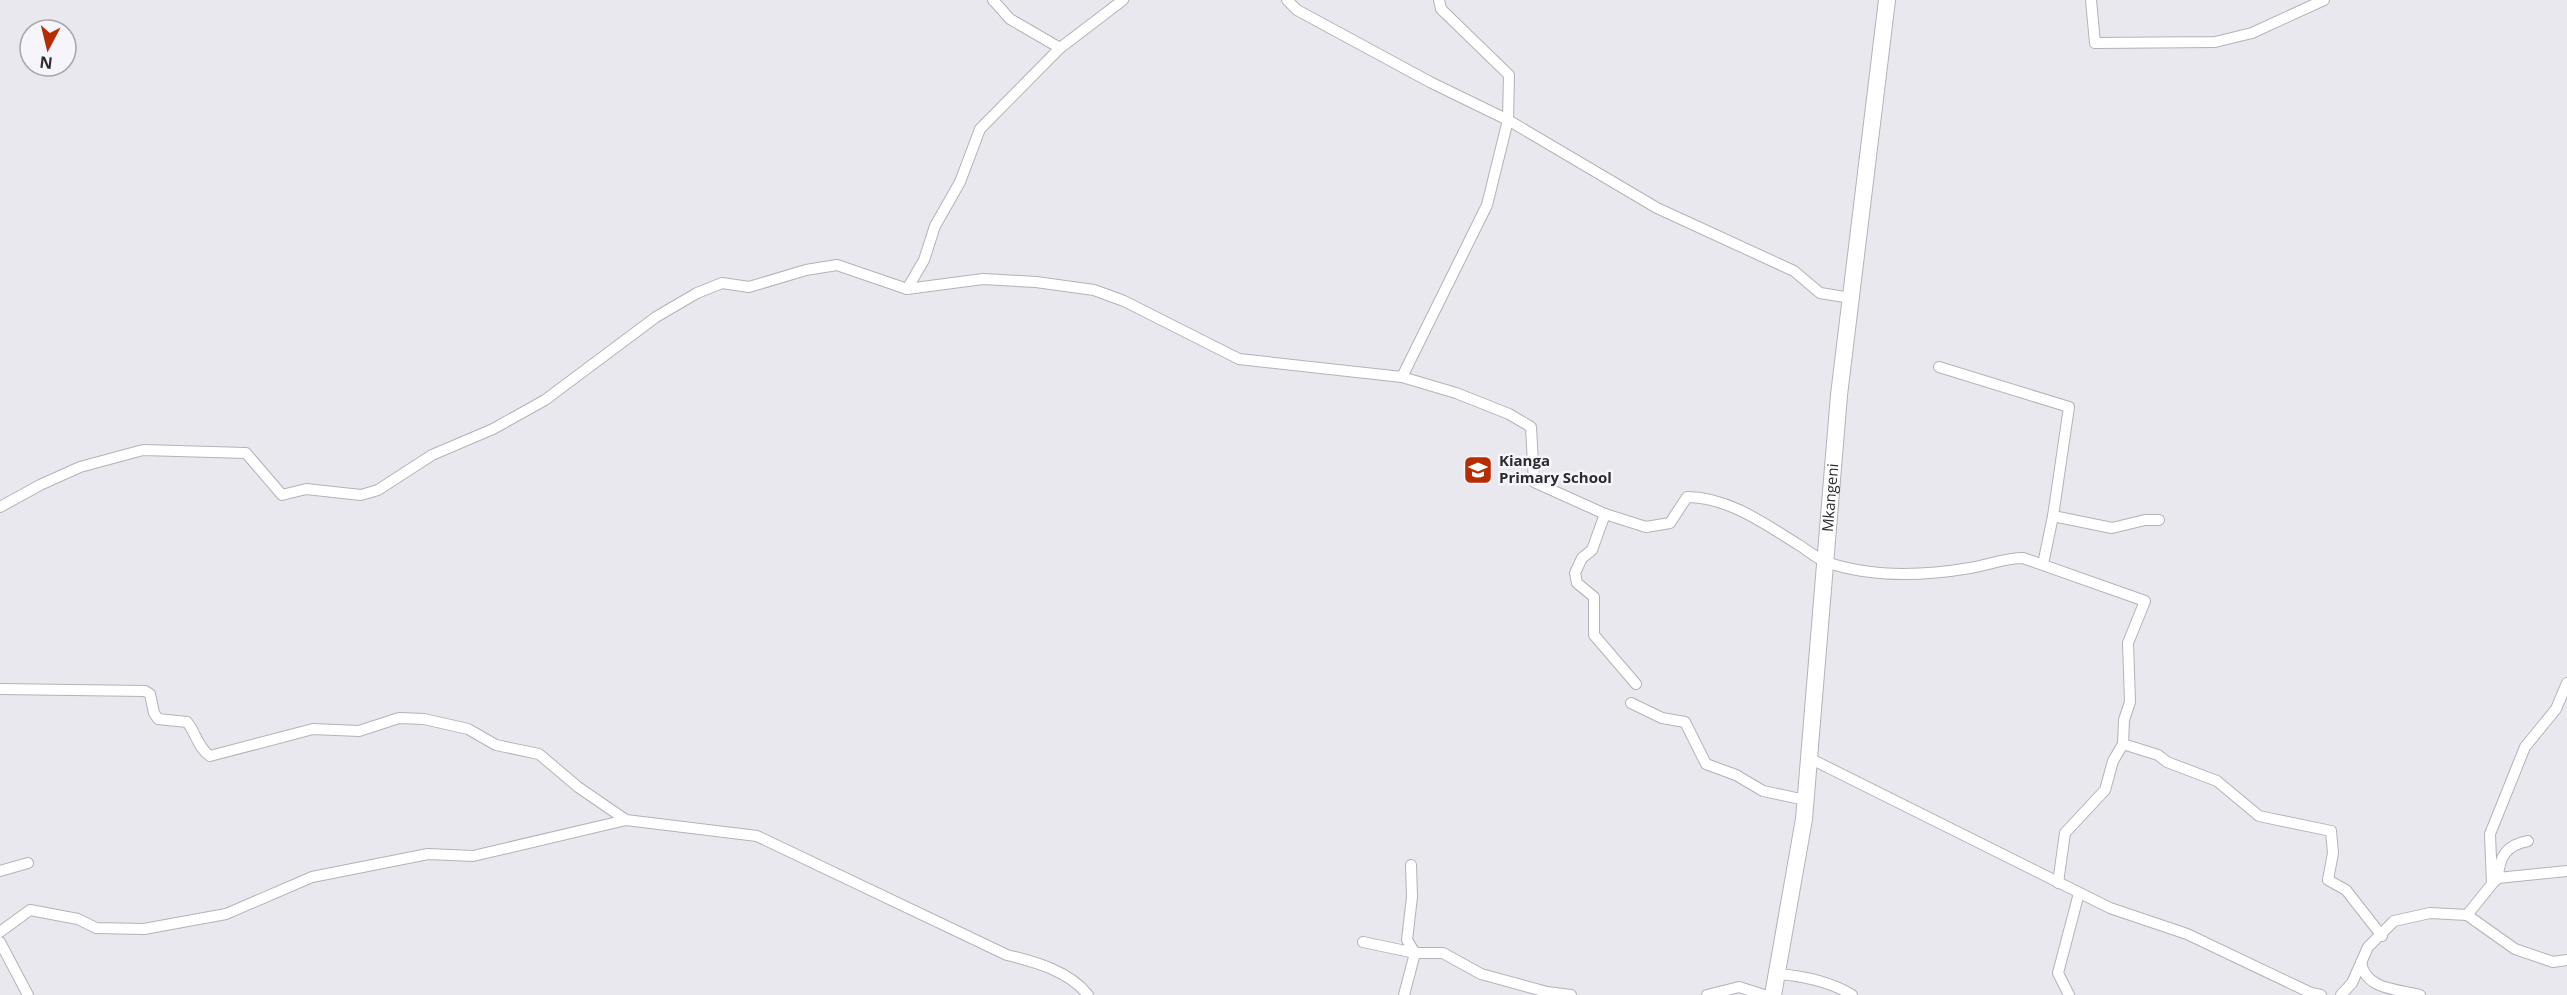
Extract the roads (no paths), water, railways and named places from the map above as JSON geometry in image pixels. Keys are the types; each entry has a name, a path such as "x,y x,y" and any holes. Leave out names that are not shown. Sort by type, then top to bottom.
{"street":[{"path":"993,0 1010,19 1060,48"},
{"path":"907,290 924,260 934,226 960,182 980,129 1060,48 1123,0"},
{"path":"1287,0 1296,10 1399,66 1508,120 1657,208 1794,271 1820,292 1851,298"},
{"path":"1402,377 1487,206 1508,120 1509,75 1441,9 1438,0"},
{"name":"Mkangeni","path":"1773,995 1805,800 1839,395 1887,0"},
{"path":"2091,0 2095,43 2106,43 2215,42 2252,33 2324,0"},
{"path":"0,507 40,485 81,467 142,450 246,453 282,495 306,489 361,495 378,490 432,454 493,429 545,400 656,317 697,293 722,283 749,287 806,270 837,265 907,290 983,279 1036,282 1094,290 1124,301 1239,359 1402,377 1456,393 1509,414 1531,427 1534,482 1605,514 1646,527 1670,523 1688,497 1708,497 1754,518 1824,561 1873,573 1934,574 1995,563 2008,558 2023,558 2145,601 2128,643 2130,702 2124,720 2123,744 2113,761 2105,790 2065,833 2058,883"},
{"path":"1939,367 2069,407 2053,516 2043,564"},
{"path":"1605,514 1592,550 1582,558 1575,573 1577,583 1594,597 1594,635 1636,684"},
{"path":"2053,516 2112,528 2145,520 2159,520"},
{"path":"2495,881 2490,834 2525,747 2556,709 2567,683"},
{"path":"0,689 146,691 150,694 154,713 158,718 187,722 196,733 202,751 210,756 313,729 359,731 399,718 424,719 468,729 496,745 539,754 578,787 626,820"},
{"path":"1631,703 1662,718 1685,722 1706,764 1736,775 1763,791 1805,800"},
{"path":"2123,744 2158,755 2167,762 2217,781 2259,816 2331,831 2333,853 2328,880 2346,890 2382,936"},
{"path":"1809,758 2110,908 2187,934 2315,994"},
{"path":"0,932 30,910 78,919 96,928 144,929 226,914 312,877 428,854 473,856 626,820 757,836 1007,955 1044,964 1082,987 1088,995"},
{"path":"2468,915 2495,881 2499,863 2506,851 2528,841"},
{"path":"0,871 28,863"},
{"path":"1404,995 1415,953 1407,940 1412,897 1411,865"},
{"path":"2495,881 2567,872"},
{"path":"2070,995 2058,974 2079,893"},
{"path":"2341,995 2352,983 2368,947 2382,936 2394,921 2430,913 2468,915 2515,950 2553,962 2567,960"},
{"path":"0,942 28,995"},
{"path":"1364,942 1415,953 1443,953 1481,974 1547,992 1571,995"},
{"path":"2361,962 2362,970 2372,982 2420,995"},
{"path":"1777,974 1802,976 1826,982 1852,995"},
{"path":"1707,995 1739,987 1764,995"}],"place":[{"name":"Kianga Primary School","path":"1478,470"}]}
